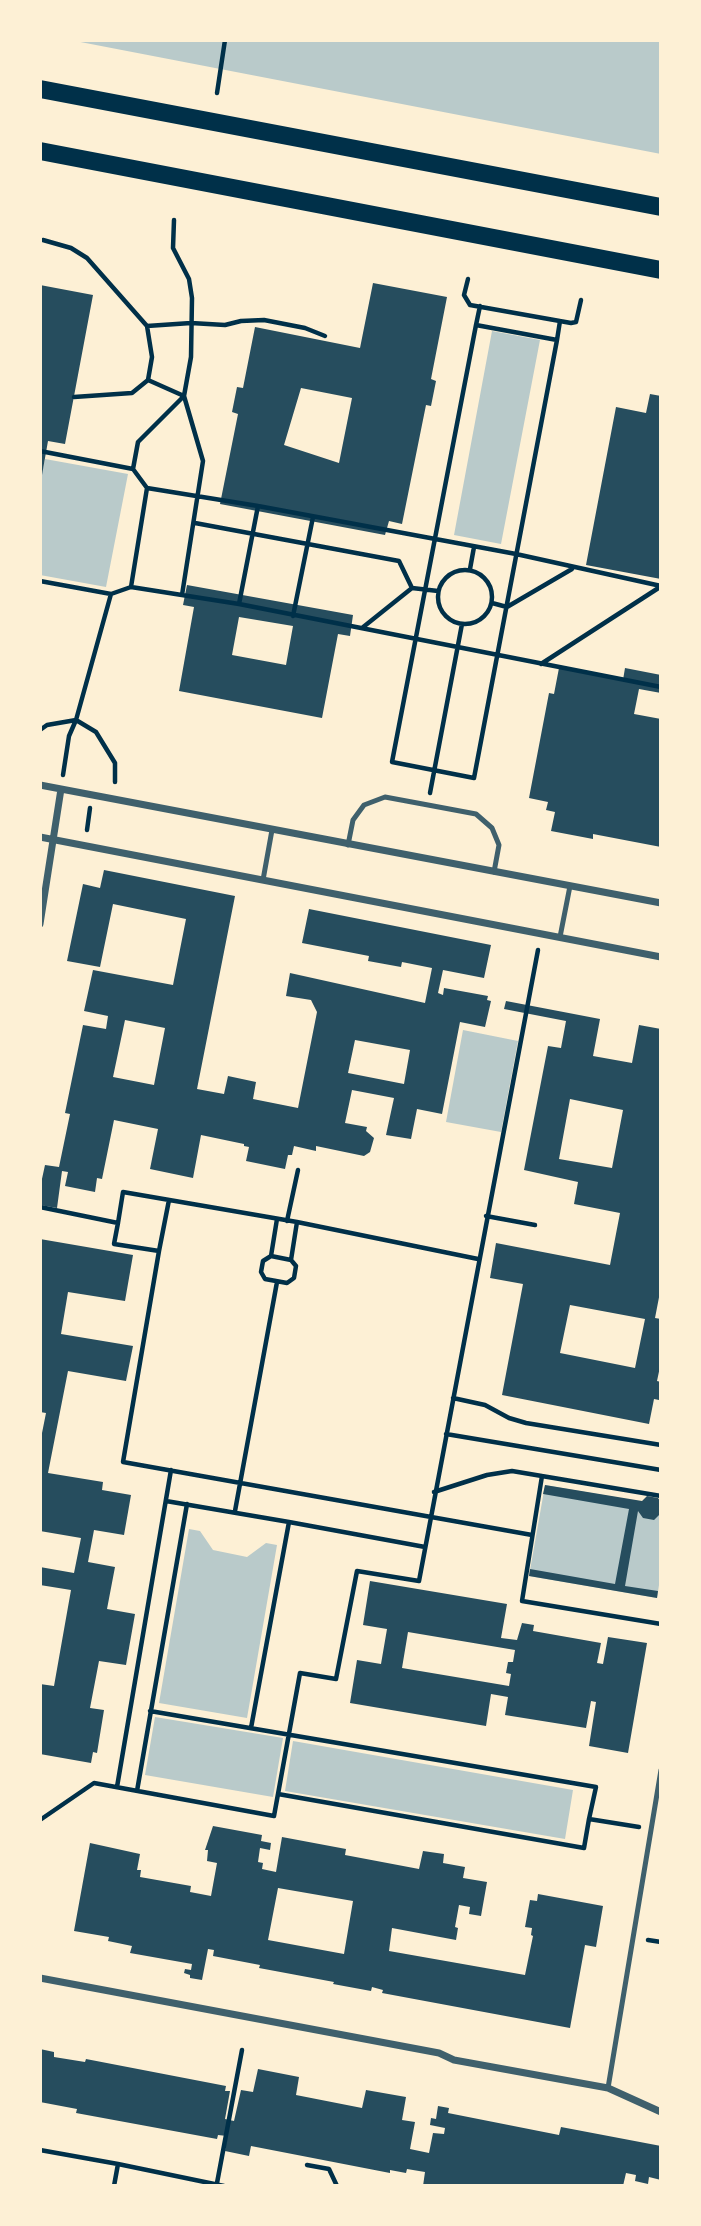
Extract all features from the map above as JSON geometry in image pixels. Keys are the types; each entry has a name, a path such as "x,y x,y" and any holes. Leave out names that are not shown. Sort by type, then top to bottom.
{"main road":[{"path":"40,89 661,207"},
{"path":"40,151 661,270"}],"street":[{"path":"40,785 661,903"},
{"path":"40,924 61,789"},
{"path":"40,837 661,957"},
{"path":"40,1978 439,2053 454,2060 607,2088 661,2112"}],"lane":[{"path":"348,845 353,820 364,805 385,797 476,814 492,828 499,845 495,872"},
{"path":"263,880 272,830"},
{"path":"561,937 570,886"},
{"path":"607,2088 661,1770"}],"path":[{"path":"218,93 225,40"},
{"path":"174,220 173,248 189,278 192,298 191,357 184,397 203,461 182,595"},
{"path":"43,240 71,248 87,258 147,326 152,357 148,380 132,393 74,397"},
{"path":"468,279 464,295 470,305 560,321 576,321 581,300"},
{"path":"480,306 392,762 474,778 560,321"},
{"path":"147,326 191,323 225,325 264,320 326,335"},
{"path":"476,325 557,340"},
{"path":"148,380 184,397"},
{"path":"133,469 138,442 184,397"},
{"path":"40,450 133,469 147,488 516,554 661,586"},
{"path":"131,587 147,488"},
{"path":"239,604 258,506"},
{"path":"293,616 313,517"},
{"path":"195,523 399,561 412,588"},
{"path":"470,569 474,547"},
{"path":"492,603 507,607 573,568"},
{"path":"470,569 488,580 492,589 492,603 487,615 480,621 462,624 453,621 440,609 438,591 447,576 455,571 470,569"},
{"path":"40,581 111,594 131,587 239,604 661,687"},
{"path":"541,664 661,586"},
{"path":"362,628 412,588 438,591"},
{"path":"61,789 69,736 76,720 111,594"},
{"path":"428,805 462,624"},
{"path":"40,730 47,725 76,720 96,732 116,763 115,782"},
{"path":"86,833 90,807"},
{"path":"40,1820 94,1783 274,1816 300,1673 337,1679 357,1571 419,1581 429,1516 538,950"},
{"path":"287,1221 298,1170"},
{"path":"159,1251 114,1244 123,1192 297,1222 478,1259"},
{"path":"169,1200 123,1462 532,1535"},
{"path":"40,1207 118,1223"},
{"path":"486,1216 535,1225"},
{"path":"271,1256 277,1219"},
{"path":"291,1260 297,1222"},
{"path":"271,1256 291,1260 296,1266 293,1278 287,1283 265,1279 261,1272 263,1261 271,1256"},
{"path":"235,1511 277,1282"},
{"path":"453,1398 485,1405 509,1418 526,1423 661,1445"},
{"path":"446,1434 661,1470"},
{"path":"117,1787 171,1470"},
{"path":"434,1492 500,1472 512,1471 661,1496"},
{"path":"542,1476 522,1601 661,1624"},
{"path":"166,1500 425,1547"},
{"path":"136,1791 187,1504"},
{"path":"251,1728 289,1522"},
{"path":"150,1711 596,1787 584,1848 278,1794"},
{"path":"589,1819 651,1829"},
{"path":"217,2183 242,2050"},
{"path":"40,2150 224,2186"},
{"path":"114,2186 118,2164"},
{"path":"307,2165 329,2169 337,2186"}],"shaded area":[{"path":"70,40 661,40 661,154"},
{"path":"492,331 540,340 501,544 454,535"},
{"path":"45,459 128,474 106,587 40,575 40,482"},
{"path":"463,1030 518,1041 501,1132 446,1122"},
{"path":"545,1485 661,1505 661,1572 657,1598 529,1576"},
{"path":"189,1529 200,1531 213,1550 247,1557 266,1543 277,1545 247,1718 159,1703"},
{"path":"155,1717 283,1738 273,1797 145,1775"},
{"path":"293,1741 573,1790 565,1839 285,1791"}],"building":[{"path":"373,283 447,297 431,379 436,381 431,406 426,405 402,524 389,521 385,535 220,504 238,414 232,412 237,387 243,388 255,327 360,348","holes":["301,388 352,398 339,463 284,445"]},
{"path":"40,285 93,295 65,444 48,441 42,475"},
{"path":"650,394 661,396 661,579 586,565 616,407 646,413"},
{"path":"187,585 353,615 350,636 338,634 322,718 179,691 194,607 183,605","holes":["239,617 293,626 286,665 232,655"]},
{"path":"559,668 623,680 625,668 661,675 661,693 639,689 634,714 661,719 661,847 593,834 593,839 551,831 555,812 546,810 548,802 529,798 549,693 554,694"},
{"path":"104,870 235,896 197,1089 224,1094 228,1076 256,1082 253,1099 298,1108 317,1012 311,1000 286,996 290,973 425,1003 432,968 402,962 401,967 368,961 369,956 302,943 309,909 491,945 484,978 443,970 438,993 443,995 444,988 488,996 487,1000 491,1001 485,1027 460,1022 442,1114 417,1109 411,1139 386,1135 394,1098 352,1090 345,1123 367,1127 366,1131 374,1138 370,1152 364,1156 316,1146 316,1151 294,1146 292,1155 288,1155 285,1169 246,1161 249,1147 244,1144 201,1135 193,1178 150,1169 158,1129 114,1120 102,1179 97,1178 95,1192 65,1186 68,1172 62,1171 57,1208 40,1205 40,1188 45,1165 59,1167 70,1114 65,1113 83,1025 106,1029 108,1016 84,1011 93,970 173,985 186,919 113,904 100,967 67,961 83,884 100,888","holes":["125,1020 165,1028 154,1085 113,1077","355,1040 410,1050 404,1084 348,1073"]},
{"path":"506,1001 600,1019 593,1056 632,1063 639,1025 661,1029 661,1287 655,1318 661,1319 661,1362 657,1381 661,1382 661,1390 659,1400 654,1399 649,1424 502,1395 523,1284 490,1278 496,1243 610,1265 620,1213 574,1204 578,1182 524,1170 548,1046 561,1048 566,1021 504,1009","holes":["570,1099 623,1110 612,1168 559,1159","570,1305 645,1319 635,1368 560,1353"]},
{"path":"40,1239 133,1255 125,1301 68,1292 61,1334 133,1346 126,1381 68,1371 48,1473 103,1482 102,1490 131,1495 124,1535 94,1530 88,1562 115,1567 107,1609 135,1614 126,1665 99,1661 90,1708 104,1710 97,1753 93,1752 91,1763 40,1754 40,1684 54,1686 71,1590 40,1585 40,1567 74,1573 81,1538 40,1531 40,1443 46,1413 40,1412"},
{"path":"545,1485 642,1501 647,1496 658,1498 661,1502 660,1514 654,1520 643,1518 638,1511 625,1586 658,1591 657,1598 529,1576 530,1569 615,1584 629,1509 543,1494"},
{"path":"370,1581 507,1604 501,1638 517,1640 522,1623 534,1625 533,1631 601,1643 597,1663 603,1664 608,1637 647,1643 628,1753 589,1746 596,1702 591,1701 586,1728 505,1715 508,1697 491,1694 486,1726 350,1703 357,1660 381,1664 387,1629 363,1625","holes":["408,1632 515,1650 513,1662 508,1662 506,1673 511,1674 509,1686 402,1668"]},
{"path":"213,1826 262,1835 261,1841 271,1843 270,1850 260,1848 258,1862 263,1863 262,1869 276,1872 282,1837 346,1849 345,1855 419,1869 423,1851 444,1854 443,1863 465,1867 463,1878 487,1882 481,1916 469,1914 470,1907 459,1905 455,1927 458,1928 456,1940 392,1928 389,1951 525,1975 533,1936 532,1928 525,1927 530,1900 537,1901 538,1894 603,1906 596,1947 585,1945 570,2028 382,1993 383,1990 372,1987 371,1991 259,1968 260,1965 213,1956 214,1950 208,1949 202,1980 190,1978 190,1975 184,1973 185,1969 191,1970 192,1964 130,1953 132,1946 108,1941 109,1937 74,1931 90,1843 140,1854 137,1870 141,1870 140,1877 191,1886 190,1892 211,1896 217,1863 207,1861 208,1850 205,1850","holes":["278,1888 353,1901 344,1954 268,1940"]},
{"path":"40,2049 54,2052 54,2057 85,2062 86,2059 226,2086 225,2091 230,2091 225,2119 234,2121 241,2090 253,2092 258,2069 299,2077 296,2095 362,2108 366,2090 406,2097 402,2120 415,2122 410,2149 429,2153 433,2133 444,2134 445,2128 430,2125 431,2118 436,2119 438,2106 449,2108 448,2113 559,2135 561,2127 661,2146 661,2180 649,2177 648,2184 635,2181 636,2175 626,2173 623,2186 423,2186 425,2172 407,2169 406,2173 390,2170 390,2173 251,2146 249,2156 225,2151 227,2136 218,2135 217,2139 76,2113 77,2109 40,2102"}]}
